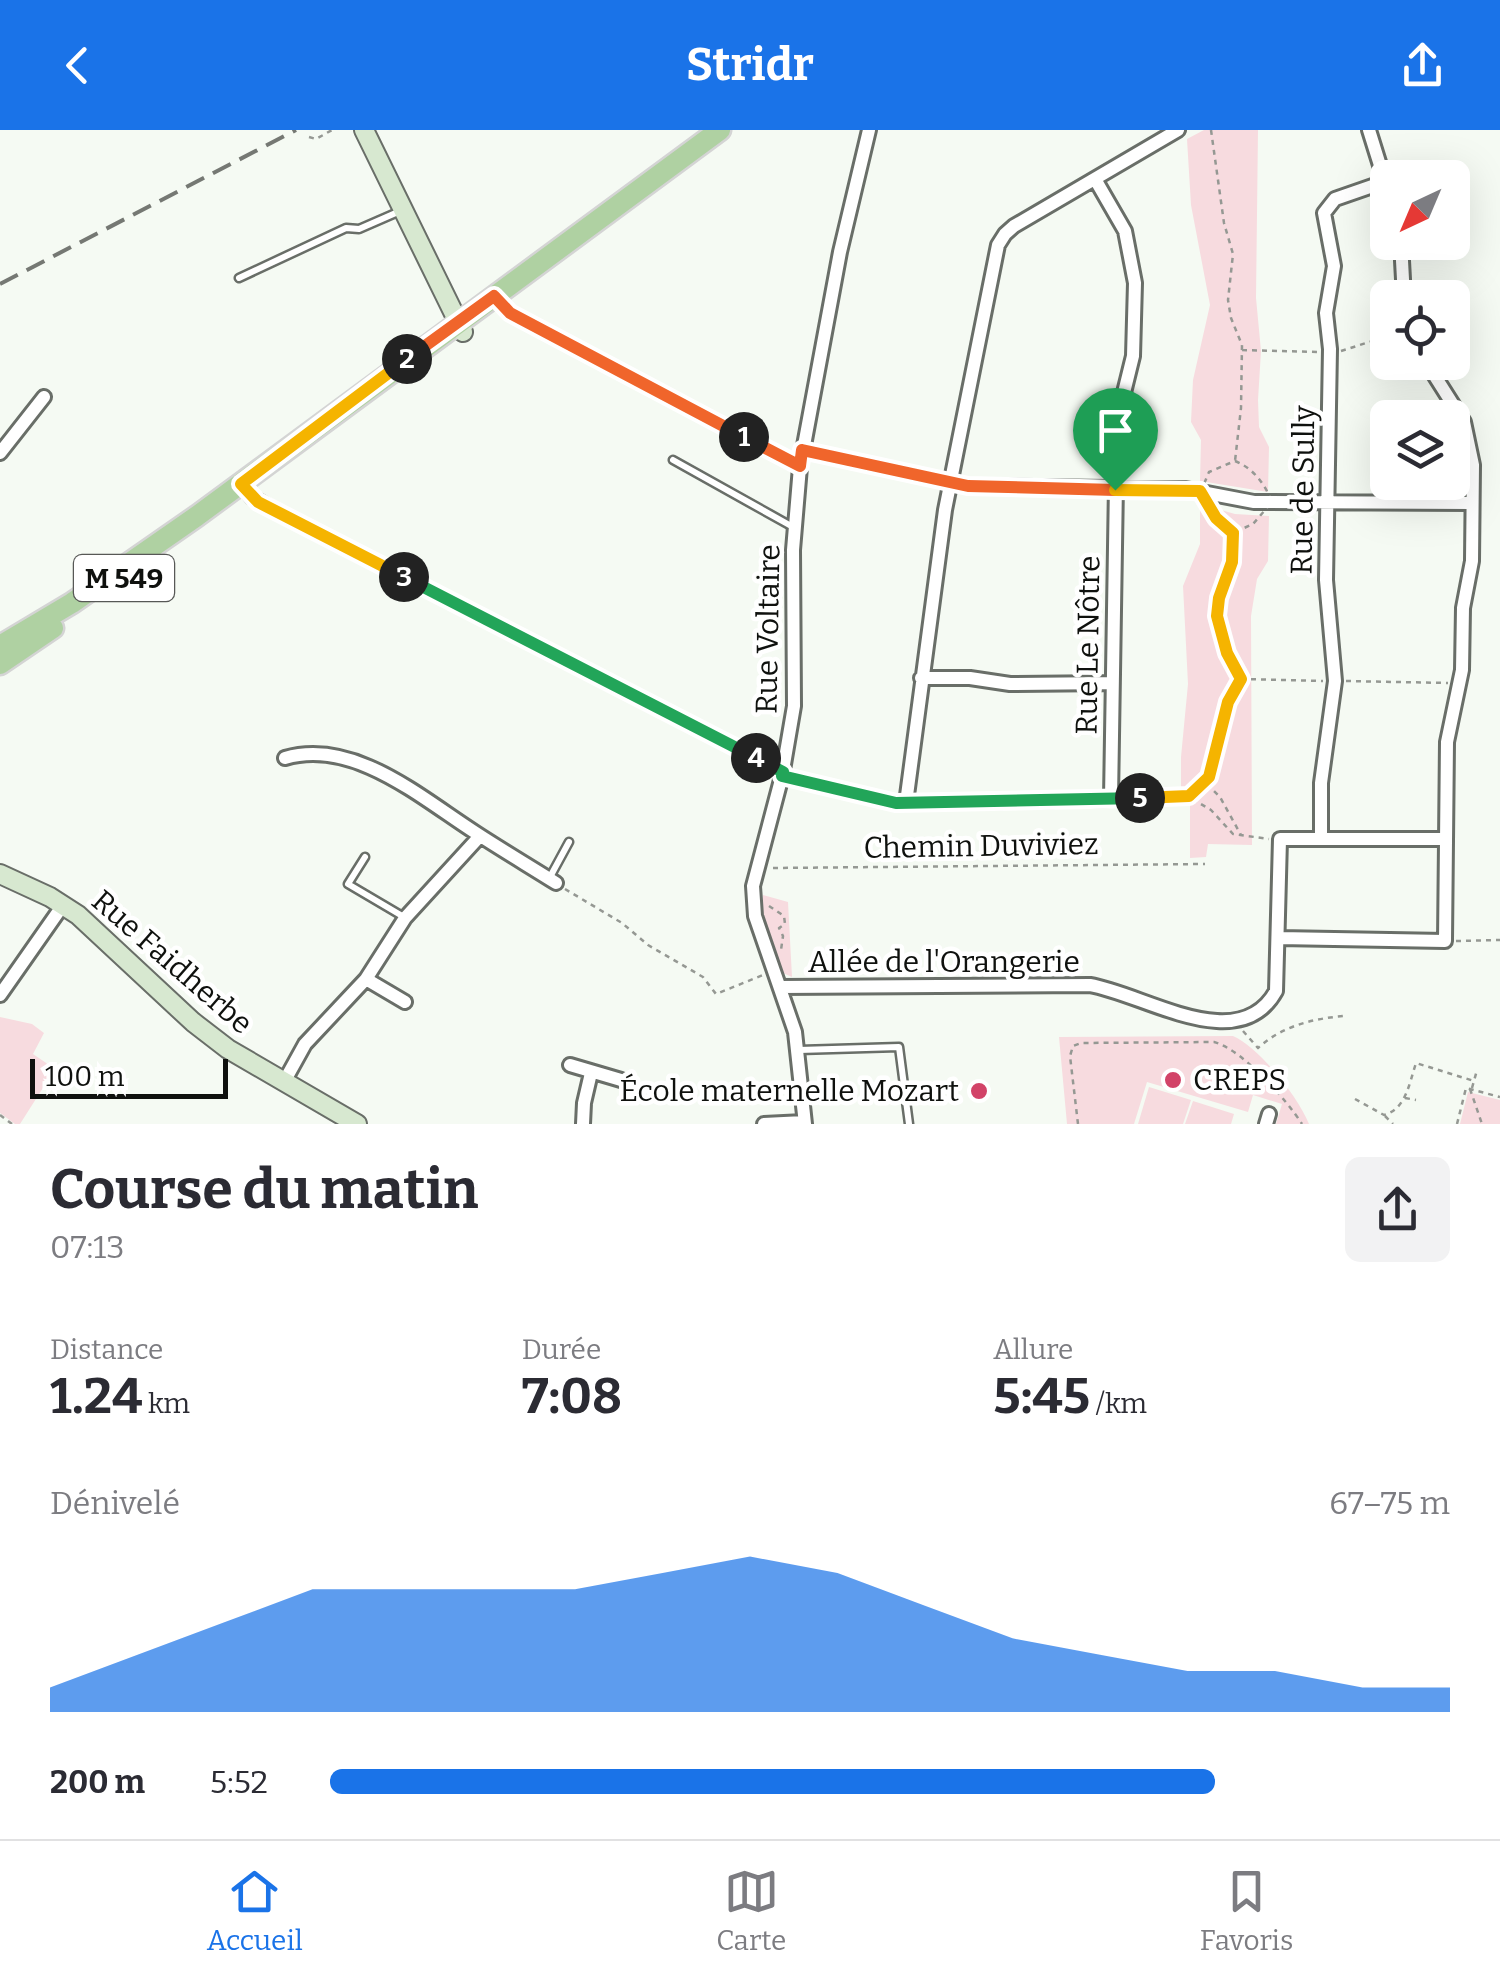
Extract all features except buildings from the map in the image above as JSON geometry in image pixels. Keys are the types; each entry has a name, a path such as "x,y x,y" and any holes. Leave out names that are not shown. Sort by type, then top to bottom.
{"main road":[{"name":"M 549","path":"0,664 245,488 720,130"},
{"name":"M 549","path":"0,646 245,488"}],"street":[{"path":"364,130 460,326"},
{"name":"Rue Voltaire","path":"804,1123 793,1023 753,902 795,696 794,528 802,450 840,252 869,130"},
{"path":"906,803 921,678 937,607 949,484 998,245 1014,226 1178,130"},
{"path":"1369,130 1378,160"},
{"name":"Rue Le Nôtre","path":"1094,179 1125,231 1135,283 1133,356 1111,416 1115,490 1111,799"},
{"name":"Rue de Sully","path":"1321,838 1321,783 1334,681 1326,580 1330,353 1326,314 1334,266 1325,208 1335,199 1370,190"},
{"path":"1279,938 1445,941 1447,742 1459,684 1463,608 1472,562 1472,503 1469,437 1438,380"},
{"path":"0,453 44,398"},
{"path":"802,450 949,484 1200,491 1238,500 1272,502 1472,503"},
{"path":"245,488 274,510 782,774 881,801 906,803 1111,799"},
{"path":"921,678 970,678 1010,684 1112,683"},
{"path":"285,758 326,755 378,772 552,880"},
{"path":"284,1082 306,1044 366,979 405,918 480,836"},
{"path":"1242,1020 1262,1010 1276,991 1280,839 1446,839"},
{"name":"Rue Faidherbe","path":"0,874 63,905 88,923 206,1034 240,1058 358,1124"},
{"path":"0,995 63,905"},
{"path":"366,979 405,1002"},
{"name":"Allée de l'Orangerie","path":"780,987 1090,985 1128,993 1204,1020 1242,1020"},
{"path":"570,1065 621,1080"},
{"path":"583,1124 591,1073"},
{"path":"764,1124 804,1123"}],"lane":[{"path":"240,278 346,228 358,229 403,210"},
{"path":"497,298 510,313 800,466"},
{"path":"673,460 794,528"},
{"path":"552,880 568,842"},
{"path":"365,857 348,884 405,918"},
{"path":"798,1050 899,1047 908,1124"}],"path":[{"path":"309,137 316,139 332,130"},
{"path":"1211,130 1224,222 1233,254 1228,300 1242,350 1235,461"},
{"path":"1242,350 1330,353 1370,341"},
{"path":"1233,533 1216,518 1200,491 1209,472 1235,461"},
{"path":"1233,533 1253,524 1272,502 1256,474 1235,461"},
{"path":"1233,533 1232,562 1217,616 1227,653 1241,679"},
{"path":"1241,679 1459,684"},
{"path":"1189,796 1206,783 1228,702 1241,679"},
{"path":"1206,783 1220,797 1243,838"},
{"path":"1111,799 1189,796 1200,800 1233,834 1280,839"},
{"name":"Chemin Duviviez","path":"757,868 1206,864"},
{"path":"552,880 703,977 716,994 772,968 781,952 778,928 784,924 784,916 774,907 753,902"},
{"path":"1445,941 1500,940"},
{"path":"1242,1020 1244,1035 1258,1048 1275,1034 1314,1019 1343,1016"},
{"path":"1078,1124 1070,1056 1074,1046 1081,1042 1214,1042 1232,1052 1273,1088 1302,1124"},
{"path":"1384,1114 1395,1112 1404,1098 1416,1064 1474,1080"},
{"path":"1477,1070 1471,1089 1482,1124"},
{"path":"1457,1124 1466,1088 1500,1096"},
{"path":"1404,1098 1416,1100"},
{"path":"1354,1099 1384,1114 1393,1124"},
{"path":"0,1115 12,1124"}],"shaded area":[{"path":"1204,130 1258,130 1258,400 1259,427 1269,447 1268,492 1200,481 1201,440 1191,422 1193,380 1210,305 1191,205 1187,139"},
{"path":"1200,504 1235,514 1269,516 1268,561 1257,579 1251,616 1252,845 1208,844 1206,857 1190,858 1190,803 1181,802 1188,684 1183,586 1200,544"},
{"path":"763,895 788,902 792,977 783,973 763,913"},
{"path":"0,1017 32,1024 44,1033 33,1054 55,1069 20,1124 0,1113"},
{"name":"CREPS","path":"1233,1036 1255,1051 1277,1074 1309,1124 1276,1124 1282,1104 1253,1095 1248,1112 1147,1082 1134,1124 1067,1124 1059,1037"},
{"path":"1149,1087 1191,1100 1183,1124 1138,1124"},
{"path":"1468,1092 1500,1100 1500,1124 1460,1124"},
{"path":"1193,1101 1234,1114 1231,1124 1185,1124"}],"railway":[{"path":"0,284 296,130"}],"place":[{"name":"CREPS","path":"1173,1080"},
{"name":"École maternelle Mozart","path":"979,1091"}],"route":[{"path":"494,296 510,313 800,466 802,450 949,484 1115,490 1200,491 1216,518 1233,533 1232,562 1217,616 1227,653 1241,679 1228,702 1209,777 1189,796 896,803 782,776 783,772 274,510 252,497 241,484 494,296"}]}
